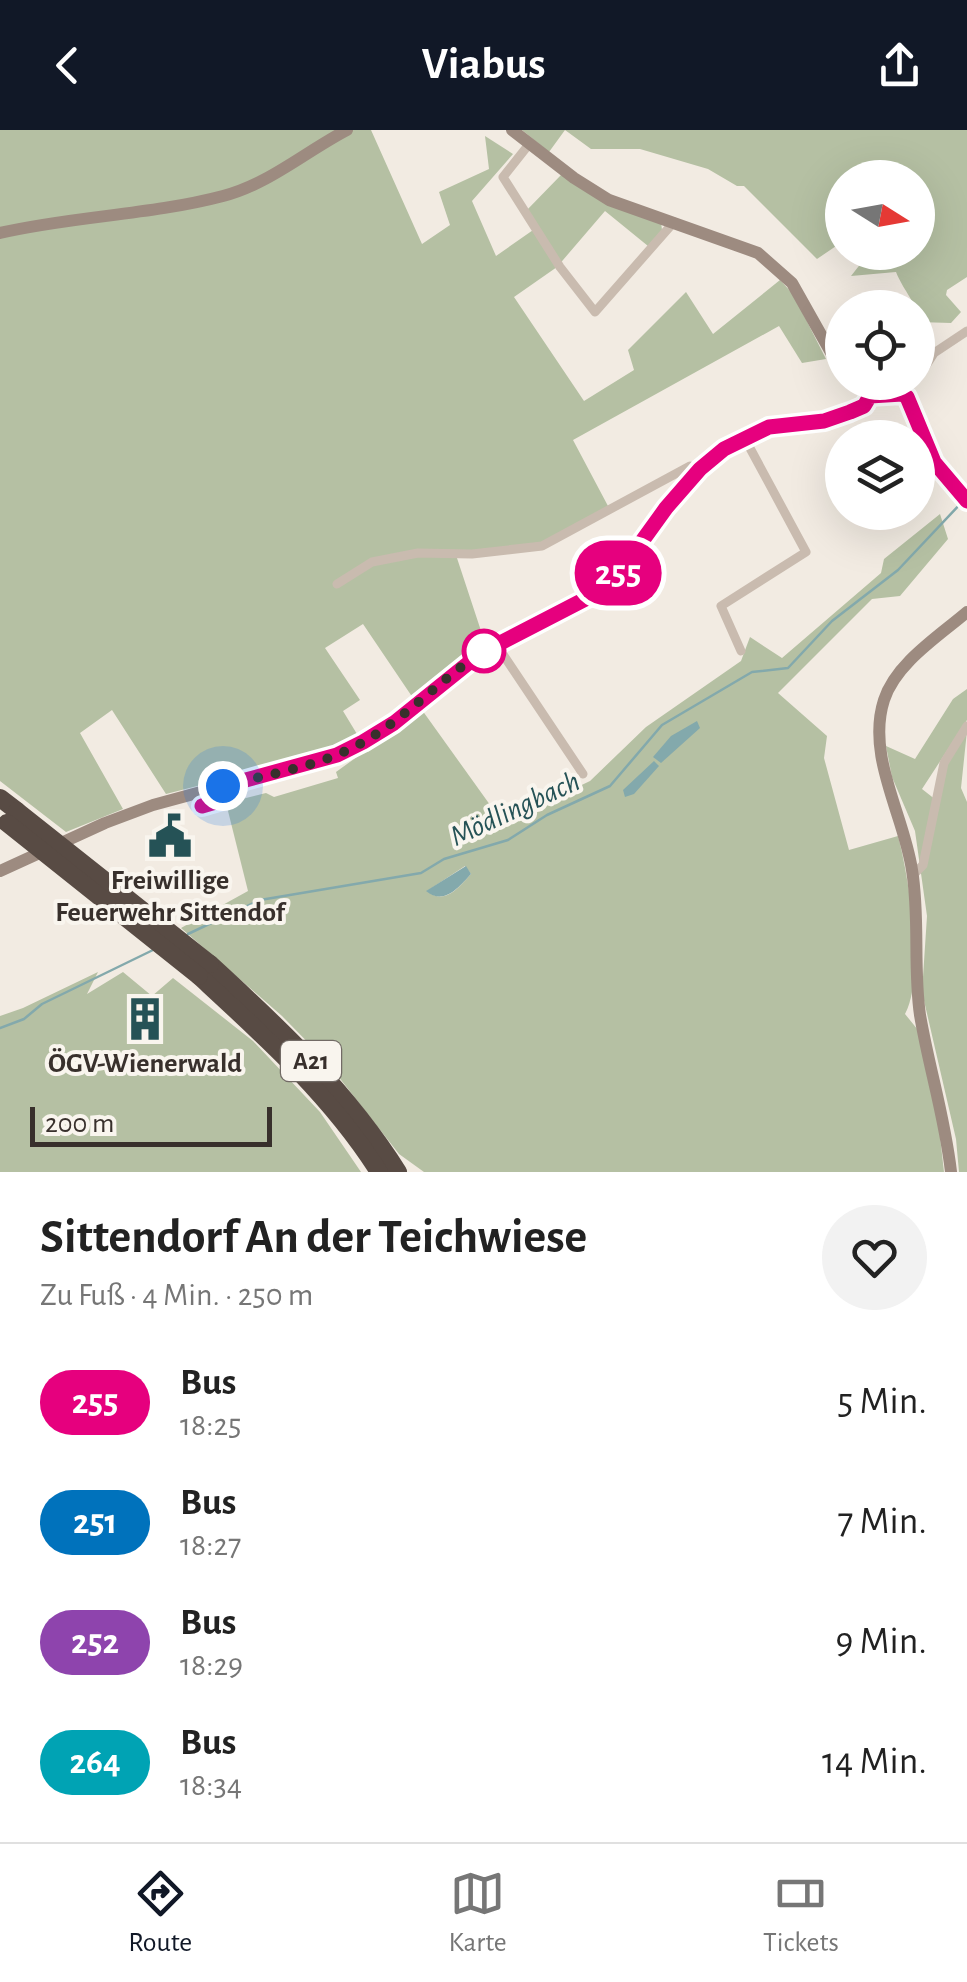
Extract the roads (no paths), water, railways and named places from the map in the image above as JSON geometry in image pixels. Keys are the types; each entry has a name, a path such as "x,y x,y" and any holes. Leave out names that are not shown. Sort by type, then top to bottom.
{"highway":[{"name":"A21","path":"0,798 8,817 278,1025 339,1092 398,1172"},
{"name":"A21","path":"204,970 325,1100 379,1172"}],"main road":[{"path":"0,234 75,218 226,196 292,165 346,130"},
{"path":"512,130 592,190 744,246 775,266 792,283 825,342"},
{"path":"0,871 105,823 153,806 337,755 394,723 496,644 595,594 622,569 695,467 744,437 769,427 824,421 864,406 868,400"},
{"path":"908,400 934,462 958,492"},
{"path":"951,1172 941,1106 920,1016 913,875 906,833 881,752 879,728 890,684 967,612"}],"street":[{"path":"530,143 503,177 560,267 595,312 674,222"},
{"path":"935,352 967,330"},
{"path":"741,651 721,606 806,552 744,437"},
{"path":"337,584 372,562 418,553 472,554 542,546 695,467"},
{"path":"958,492 967,482"},
{"path":"496,644 583,774"},
{"path":"913,875 923,865 944,764 967,726"}],"water":[{"path":"697,721 700,728 661,763 653,757 671,736"},
{"path":"654,761 659,766 634,794 625,797 623,790"},
{"path":"466,866 471,874 451,893 439,896 426,891"}],"waterway":[{"name":"Mödlingbach","path":"188,934 260,900 421,873 444,859 508,840 547,815 610,786 662,725 752,672 788,668 832,621 898,570 963,501"},
{"name":"Mödlingbach","path":"0,1028 153,950"}],"place":[{"name":"Freiwillige Feuerwehr Sittendof","path":"170,836"},
{"name":"ÖGV-Wienerwald","path":"145,1019"}]}
